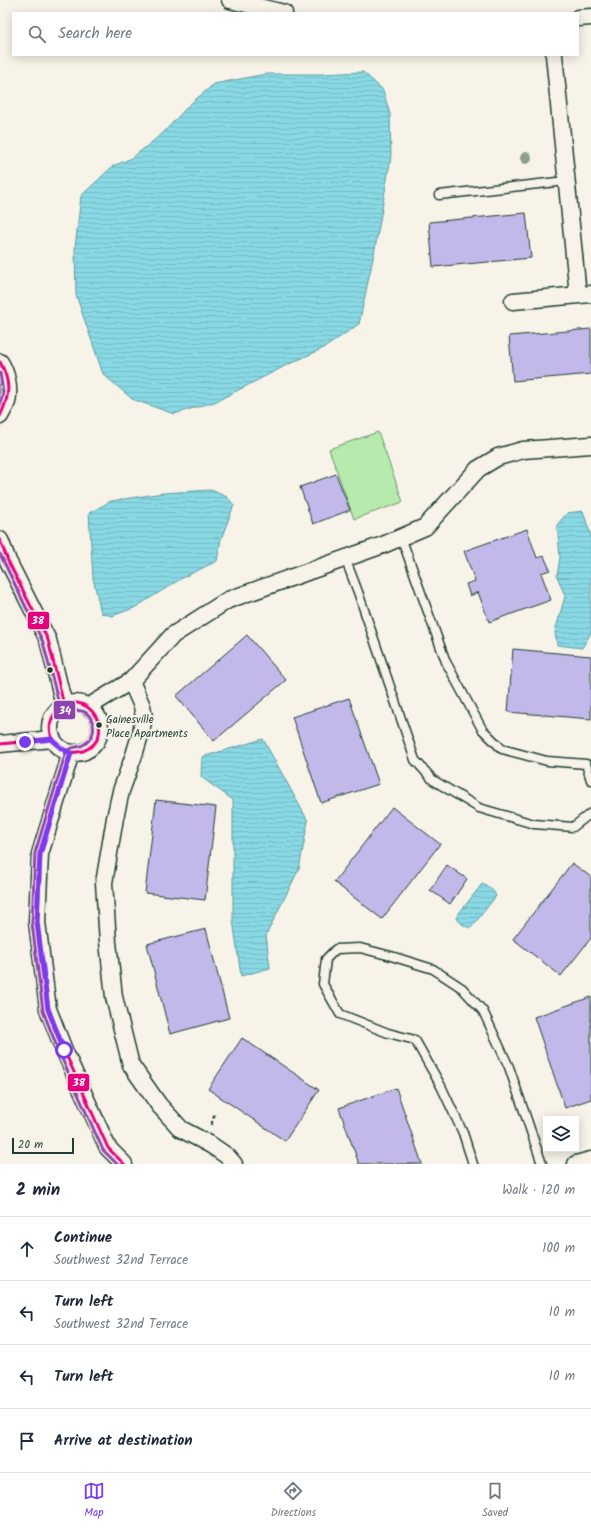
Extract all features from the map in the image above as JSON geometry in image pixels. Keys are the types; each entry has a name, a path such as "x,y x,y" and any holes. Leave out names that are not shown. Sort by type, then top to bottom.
{"street":[{"path":"230,0 280,12"},
{"path":"579,18 591,17"},
{"path":"513,301 584,295 566,181 554,56"},
{"path":"0,362 4,368 8,387 7,402 0,416"},
{"path":"88,707 131,681 173,635 228,600 383,545 425,527 478,469 498,457 523,450 591,445"},
{"path":"0,540 8,561 48,640 64,705"},
{"path":"131,681 142,706 144,717 134,755 121,791 104,883 114,997 131,1065 159,1105 181,1129 211,1145 234,1164"},
{"path":"72,703 88,707 98,720 100,729 94,744 87,750 80,753 71,753 60,748 52,739 50,732 52,716 64,705 72,703"},
{"path":"0,744 52,739"},
{"path":"71,753 40,854 37,922 44,980 48,1009 64,1050 108,1148 124,1164"},
{"path":"576,1164 591,1160"}],"lane":[{"path":"439,195 566,181"},
{"path":"401,537 446,662 482,729 502,749 547,761 586,764 591,780"},
{"path":"345,558 415,760 433,780 479,808 534,824 574,827 591,813"},
{"path":"473,1164 463,1134 448,1100 415,1040 388,1032 340,1014 322,984 326,959 336,949 360,948 391,956 433,969 462,988 483,1011 509,1067 542,1164"}],"path":[{"path":"208,1131 215,1113"}],"green space":[{"path":"378,432 403,502 354,519 329,449"}],"water":[{"path":"363,72 383,90 390,114 391,157 375,249 359,324 324,348 217,401 174,414 132,399 103,374 76,295 75,248 81,196 113,166 132,158 163,133 189,105 214,84 266,74"},
{"path":"211,490 227,497 234,505 221,539 217,561 184,577 134,608 112,616 101,613 93,578 89,513 111,501 163,493"},
{"path":"583,511 591,536 591,633 582,648 557,645 555,632 565,596 557,576 560,557 557,525 567,513"},
{"path":"263,739 308,821 299,869 266,935 270,968 241,976 233,920 233,800 201,777 202,757"},
{"path":"482,884 490,888 496,896 471,928 462,924 456,917"}],"building":[{"path":"526,213 531,258 433,267 429,222"},
{"path":"591,329 591,374 513,381 509,336"},
{"path":"336,474 350,510 313,524 300,487"},
{"path":"527,529 537,558 544,556 550,570 541,573 551,600 489,622 478,592 470,596 466,584 475,581 464,551"},
{"path":"247,635 286,680 214,741 176,696"},
{"path":"513,649 591,656 591,719 508,712"},
{"path":"349,698 379,784 321,803 292,717"},
{"path":"156,800 216,807 205,900 145,893"},
{"path":"392,807 440,844 382,919 334,882"},
{"path":"572,863 591,877 591,938 561,976 513,939"},
{"path":"447,865 467,879 450,904 430,890"},
{"path":"206,929 229,1018 170,1034 147,944"},
{"path":"591,997 591,1099 565,1108 534,1017"},
{"path":"242,1038 319,1090 285,1141 208,1089"},
{"path":"396,1088 422,1164 359,1164 339,1108"}],"transit line":[{"name":"38","path":"0,362 4,369 8,389 6,402 0,416"},
{"name":"34","path":"0,373 3,392 0,405"},
{"name":"38","path":"0,540 8,561 48,640 64,705"},
{"name":"34","path":"0,554 43,642 60,708 64,710 77,710 85,712 92,721 94,728 91,738 86,743 66,752 35,853 32,923 43,1011 59,1052 103,1150 117,1164"},
{"name":"38","path":"0,744 52,739 50,731 51,720 58,710 68,704 79,703 88,708 95,715 99,725 99,735 94,744 83,751 71,753 40,854 37,922 48,1009 64,1050 108,1148 124,1164"}],"place":[{"name":"Gainesville Place Apartments","path":"99,725"}],"route":[{"path":"25,742 52,739 57,746 71,753 40,854 37,922 48,1009 64,1050"}]}
